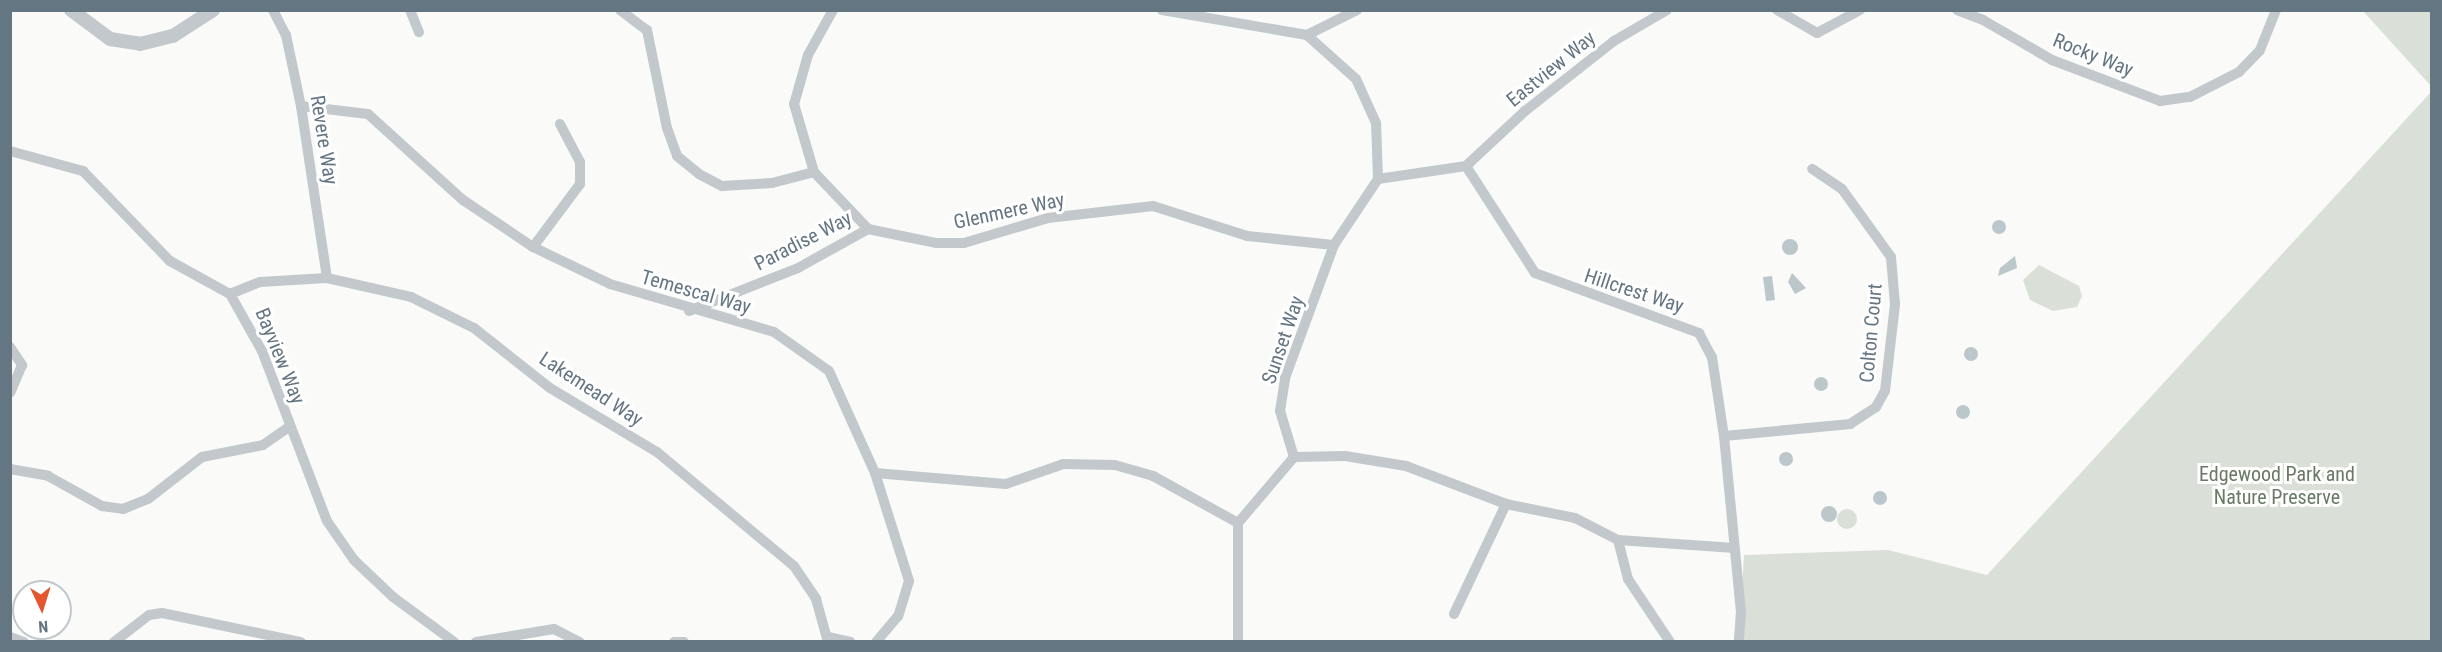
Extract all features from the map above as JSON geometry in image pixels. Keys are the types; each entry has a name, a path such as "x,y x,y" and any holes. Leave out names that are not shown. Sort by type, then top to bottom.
{"street":[{"path":"71,10 110,39 140,44 174,36 213,10"},
{"name":"Revere Way","path":"273,10 286,35 301,106 327,278"},
{"path":"410,10 419,32"},
{"path":"620,10 647,30 667,128 677,156 691,168 722,186 772,183 814,172"},
{"name":"Paradise Way","path":"689,311 798,268 868,229 814,172 794,104 808,56 833,10"},
{"path":"1162,10 1307,35 1356,79 1376,123 1378,178 1466,166"},
{"path":"1307,35 1357,10"},
{"name":"Eastview Way","path":"1466,166 1525,111 1614,41 1667,10"},
{"path":"1777,10 1817,33 1860,10"},
{"path":"1957,10 1987,15"},
{"name":"Rocky Way","path":"1987,15 2052,60 2160,101 2190,97 2239,72 2260,50 2276,10"},
{"name":"Temescal Way","path":"301,106 368,114 463,200 533,247 610,284 689,311 774,333 829,371 875,473 909,581 898,616 876,642"},
{"path":"533,247 580,184 580,162 560,124"},
{"name":"Bayview Way","path":"11,155 83,171 170,261 230,294 248,319 327,522 354,560 454,642"},
{"name":"Hillcrest Way","path":"1466,166 1535,273 1699,333 1712,357 1724,436 1735,548 1739,642"},
{"name":"Colton Court","path":"1724,436 1850,424 1863,419 1885,391 1895,304 1892,257 1842,189 1812,169"},
{"name":"Sunset Way","path":"1294,457 1280,411 1285,378 1334,244 1378,178"},
{"name":"Glenmere Way","path":"868,229 936,243 964,243 1048,218 1153,206 1247,236 1334,244"},
{"name":"Lakemead Way","path":"230,294 260,282 327,278 411,297 474,328 550,388 657,452 794,566 816,599 828,639"},
{"path":"10,347 22,365 10,393"},
{"path":"10,469 48,476 102,506 123,509 148,499 202,457 263,445 290,426"},
{"path":"1238,642 1238,523 1294,457 1345,456 1406,465 1506,504 1575,518 1618,540 1735,548"},
{"path":"875,473 1006,484 1063,464 1116,465 1153,476 1238,523"},
{"path":"1454,614 1506,504"},
{"path":"1618,540 1628,579 1670,642"},
{"path":"114,642 149,615 162,613 301,642"},
{"path":"476,642 554,628 580,642"},
{"path":"10,637 24,642"},
{"path":"828,639 850,642"},
{"path":"674,642 684,642"}],"green space":[{"path":"2363,11 2431,11 2431,86"},
{"name":"Edgewood Park and Nature Preserve","path":"2431,92 2431,641 1739,642 1744,555 1888,550 1987,575"},
{"path":"2039,265 2079,286 2082,296 2077,307 2053,311 2030,300 2023,280"},
{"path":"1847,509 1854,512 1857,519 1854,526 1847,529 1840,526 1837,519 1840,512"}],"shaded area":[{"path":"1996,220 2002,220 2006,227 2002,234 1996,234 1992,230 1992,224"},
{"path":"1790,239 1798,247 1790,255 1782,247"},
{"path":"2015,256 2017,268 1998,276 2000,268"},
{"path":"1792,273 1806,288 1795,294 1788,282"},
{"path":"1772,276 1775,300 1766,301 1763,277"},
{"path":"1971,347 1976,349 1978,354 1976,359 1971,361 1966,359 1964,354 1966,349"},
{"path":"1818,377 1824,377 1828,384 1824,391 1818,391 1814,387 1814,381"},
{"path":"1960,405 1966,405 1970,412 1966,419 1960,419 1956,415 1956,409"},
{"path":"1786,452 1791,454 1793,459 1791,464 1786,466 1781,464 1779,459 1781,454"},
{"path":"1877,491 1883,491 1887,498 1883,505 1877,505 1873,501 1873,495"},
{"path":"1829,506 1835,508 1837,514 1835,520 1829,522 1823,520 1821,514 1823,508"}]}
